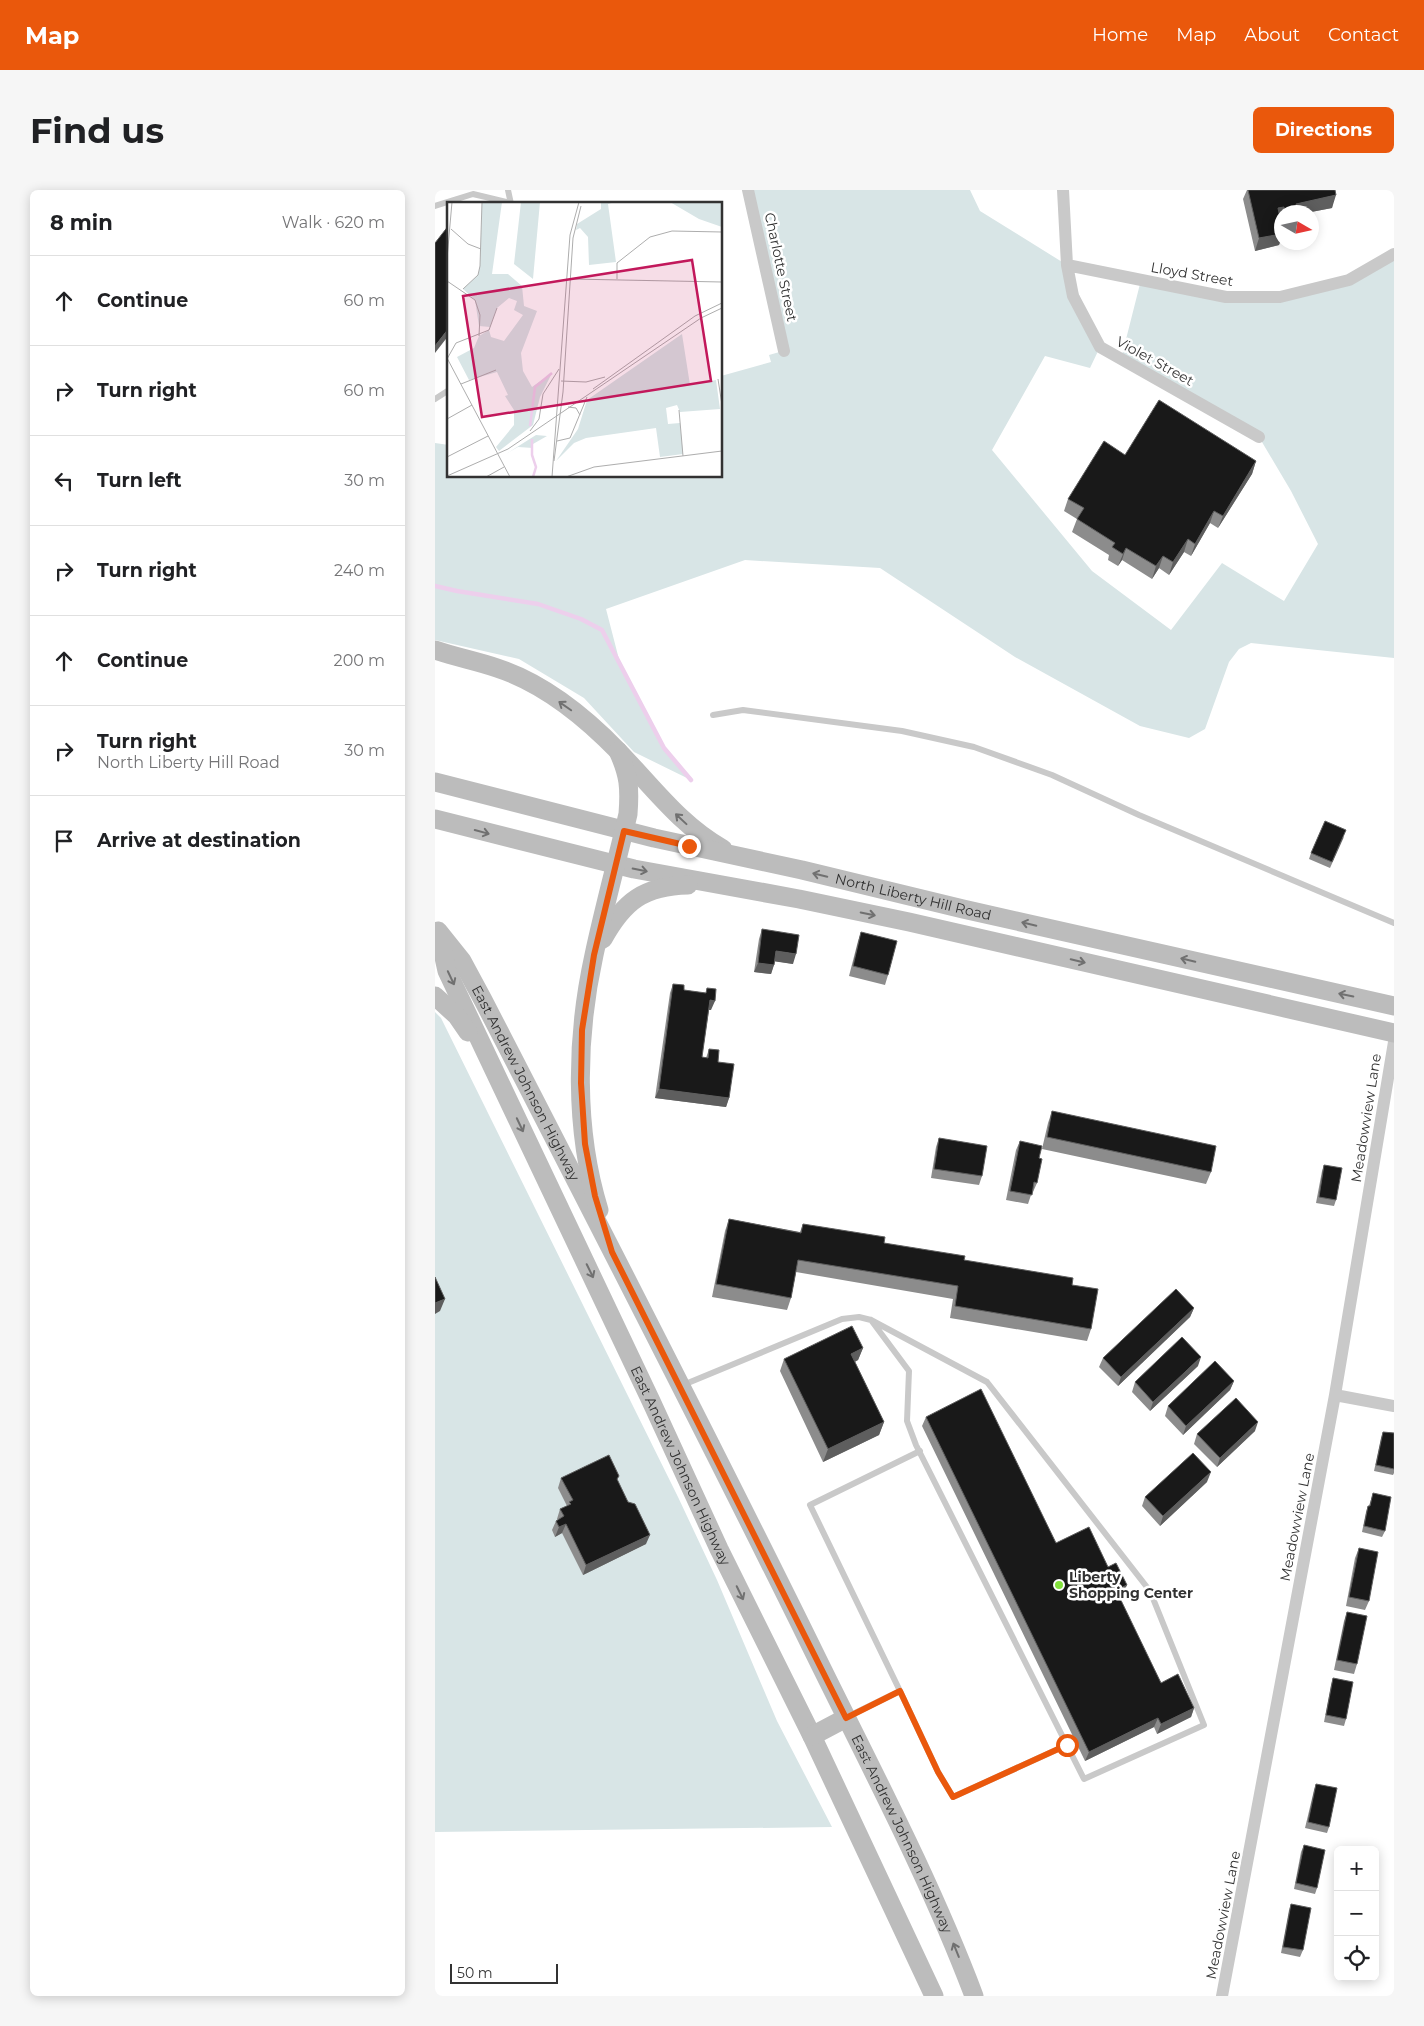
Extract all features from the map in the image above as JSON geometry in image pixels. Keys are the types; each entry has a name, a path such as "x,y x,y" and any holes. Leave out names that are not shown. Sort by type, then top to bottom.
{"main road":[{"path":"435,650 498,668 539,687 581,717 618,751 683,821 699,834 735,856"},
{"path":"612,1252 595,1196 585,1144 581,1083 582,1030 594,955 628,814 627,770 618,751"},
{"name":"North Liberty Hill Road","path":"435,782 624,831 1394,1006"},
{"name":"North Liberty Hill Road","path":"435,819 616,864 909,922 1394,1033"},
{"path":"594,955 613,920 645,893 657,888 719,885"},
{"name":"East Andrew Johnson Highway","path":"437,927 447,971 719,1549 812,1736 934,1996"},
{"name":"East Andrew Johnson Highway","path":"437,927 467,969 680,1386 846,1718 952,1940 974,1996"},
{"path":"435,996 457,1016 492,1066"},
{"path":"651,1401 680,1386"},
{"path":"812,1736 846,1718"}],"street":[{"name":"Charlotte Street","path":"748,190 783,351"},
{"name":"Violet Street","path":"1063,190 1067,265 1073,296 1100,347 1259,437"},
{"name":"Lloyd Street","path":"1067,265 1226,297 1280,297 1349,280 1394,254"},
{"name":"Meadowview Lane","path":"1223,1996 1335,1395 1394,1042"},
{"path":"1335,1395 1394,1406"}],"lane":[{"path":"448,202 473,194 507,202"},
{"path":"435,206 447,202"},
{"path":"435,399 447,391"},
{"path":"713,715 743,710 902,731 974,747 1053,775 1139,815 1394,923"},
{"path":"680,1386 842,1319 859,1317 871,1320 987,1382 1150,1591 1204,1725 1084,1779 920,1451 907,1421 909,1371 871,1320"},
{"path":"920,1451 810,1505 938,1772 953,1797 1067,1745"},
{"path":"846,1718 900,1691"}],"shaded area":[{"path":"748,190 970,190 980,211 1067,265 1100,347 1090,368 1045,356 992,450 1092,571 1171,630 1222,563 1284,601 1318,544 1291,491 1259,437 1121,359 1141,280 1226,297 1280,297 1349,280 1394,254 1394,658 1251,643 1239,649 1229,662 1205,729 1189,738 1140,726 1015,657 880,568 745,560 606,609 621,667 664,748 691,780 634,752 584,698 519,659 435,640 435,443 447,445 447,478 723,478 723,375 771,362 769,355 783,351"},
{"path":"435,1012 441,1018 678,1497 717,1580 777,1721 832,1827 435,1832"}],"building":[{"path":"1248,190 1335,190 1336,195 1296,205 1274,205 1274,235 1259,238"},
{"path":"447,228 447,331 435,346 435,243"},
{"path":"1159,400 1256,461 1223,516 1214,511 1195,544 1188,539 1173,562 1163,556 1156,566 1126,548 1123,554 1112,547 1115,543 1077,519 1084,508 1068,499 1104,441 1125,455"},
{"path":"1325,821 1346,830 1332,862 1311,853"},
{"path":"762,929 799,935 796,954 776,951 774,965 758,963"},
{"path":"861,932 897,941 888,975 853,966"},
{"path":"673,984 684,985 684,990 706,993 707,988 716,989 715,1001 710,1000 702,1057 708,1058 709,1049 719,1050 718,1062 734,1064 729,1098 659,1089"},
{"path":"1052,1111 1216,1146 1211,1172 1047,1137"},
{"path":"939,1138 987,1146 982,1176 934,1169"},
{"path":"1020,1141 1042,1146 1039,1158 1042,1159 1037,1183 1034,1182 1032,1195 1010,1191"},
{"path":"1324,1165 1342,1168 1336,1200 1319,1197"},
{"path":"729,1219 801,1233 803,1224 885,1237 884,1243 965,1256 964,1260 1073,1278 1072,1285 1098,1289 1091,1329 955,1306 958,1286 798,1260 791,1298 716,1284"},
{"path":"435,1277 445,1299 435,1303"},
{"path":"1176,1289 1194,1308 1121,1377 1103,1358"},
{"path":"852,1326 863,1348 851,1354 884,1422 828,1449 784,1359"},
{"path":"1182,1337 1201,1357 1153,1402 1135,1382"},
{"path":"1215,1361 1234,1381 1186,1426 1168,1406"},
{"name":"Liberty Shopping Center","path":"981,1389 1056,1543 1089,1527 1108,1567 1116,1563 1127,1585 1116,1590 1161,1683 1178,1674 1194,1708 1161,1724 1158,1718 1089,1752 926,1417"},
{"path":"1236,1398 1258,1422 1220,1458 1197,1434"},
{"path":"1383,1432 1394,1433 1394,1469 1376,1465"},
{"path":"1193,1453 1211,1472 1163,1516 1145,1497"},
{"path":"609,1455 619,1476 617,1479 628,1502 635,1504 650,1535 586,1565 566,1524 559,1527 556,1521 564,1516 560,1509 571,1504 569,1502 573,1500 561,1478"},
{"path":"1373,1493 1391,1497 1385,1531 1364,1526"},
{"path":"1359,1548 1378,1552 1369,1601 1349,1597"},
{"path":"1347,1612 1367,1616 1357,1664 1337,1660"},
{"path":"1333,1678 1353,1682 1346,1719 1326,1715"},
{"path":"1316,1784 1337,1788 1329,1827 1308,1822"},
{"path":"1304,1845 1325,1850 1317,1888 1296,1883"},
{"path":"1291,1904 1311,1908 1303,1950 1283,1947"}],"waterway":[{"path":"435,586 538,604 581,619 602,630 664,748 691,780"}],"place":[{"name":"Liberty Shopping Center","path":"1059,1585"}],"route":[{"path":"689,846 624,831 594,955 582,1030 581,1083 585,1144 595,1196 612,1252 846,1718 900,1691 938,1772 953,1797 1067,1745"}]}
